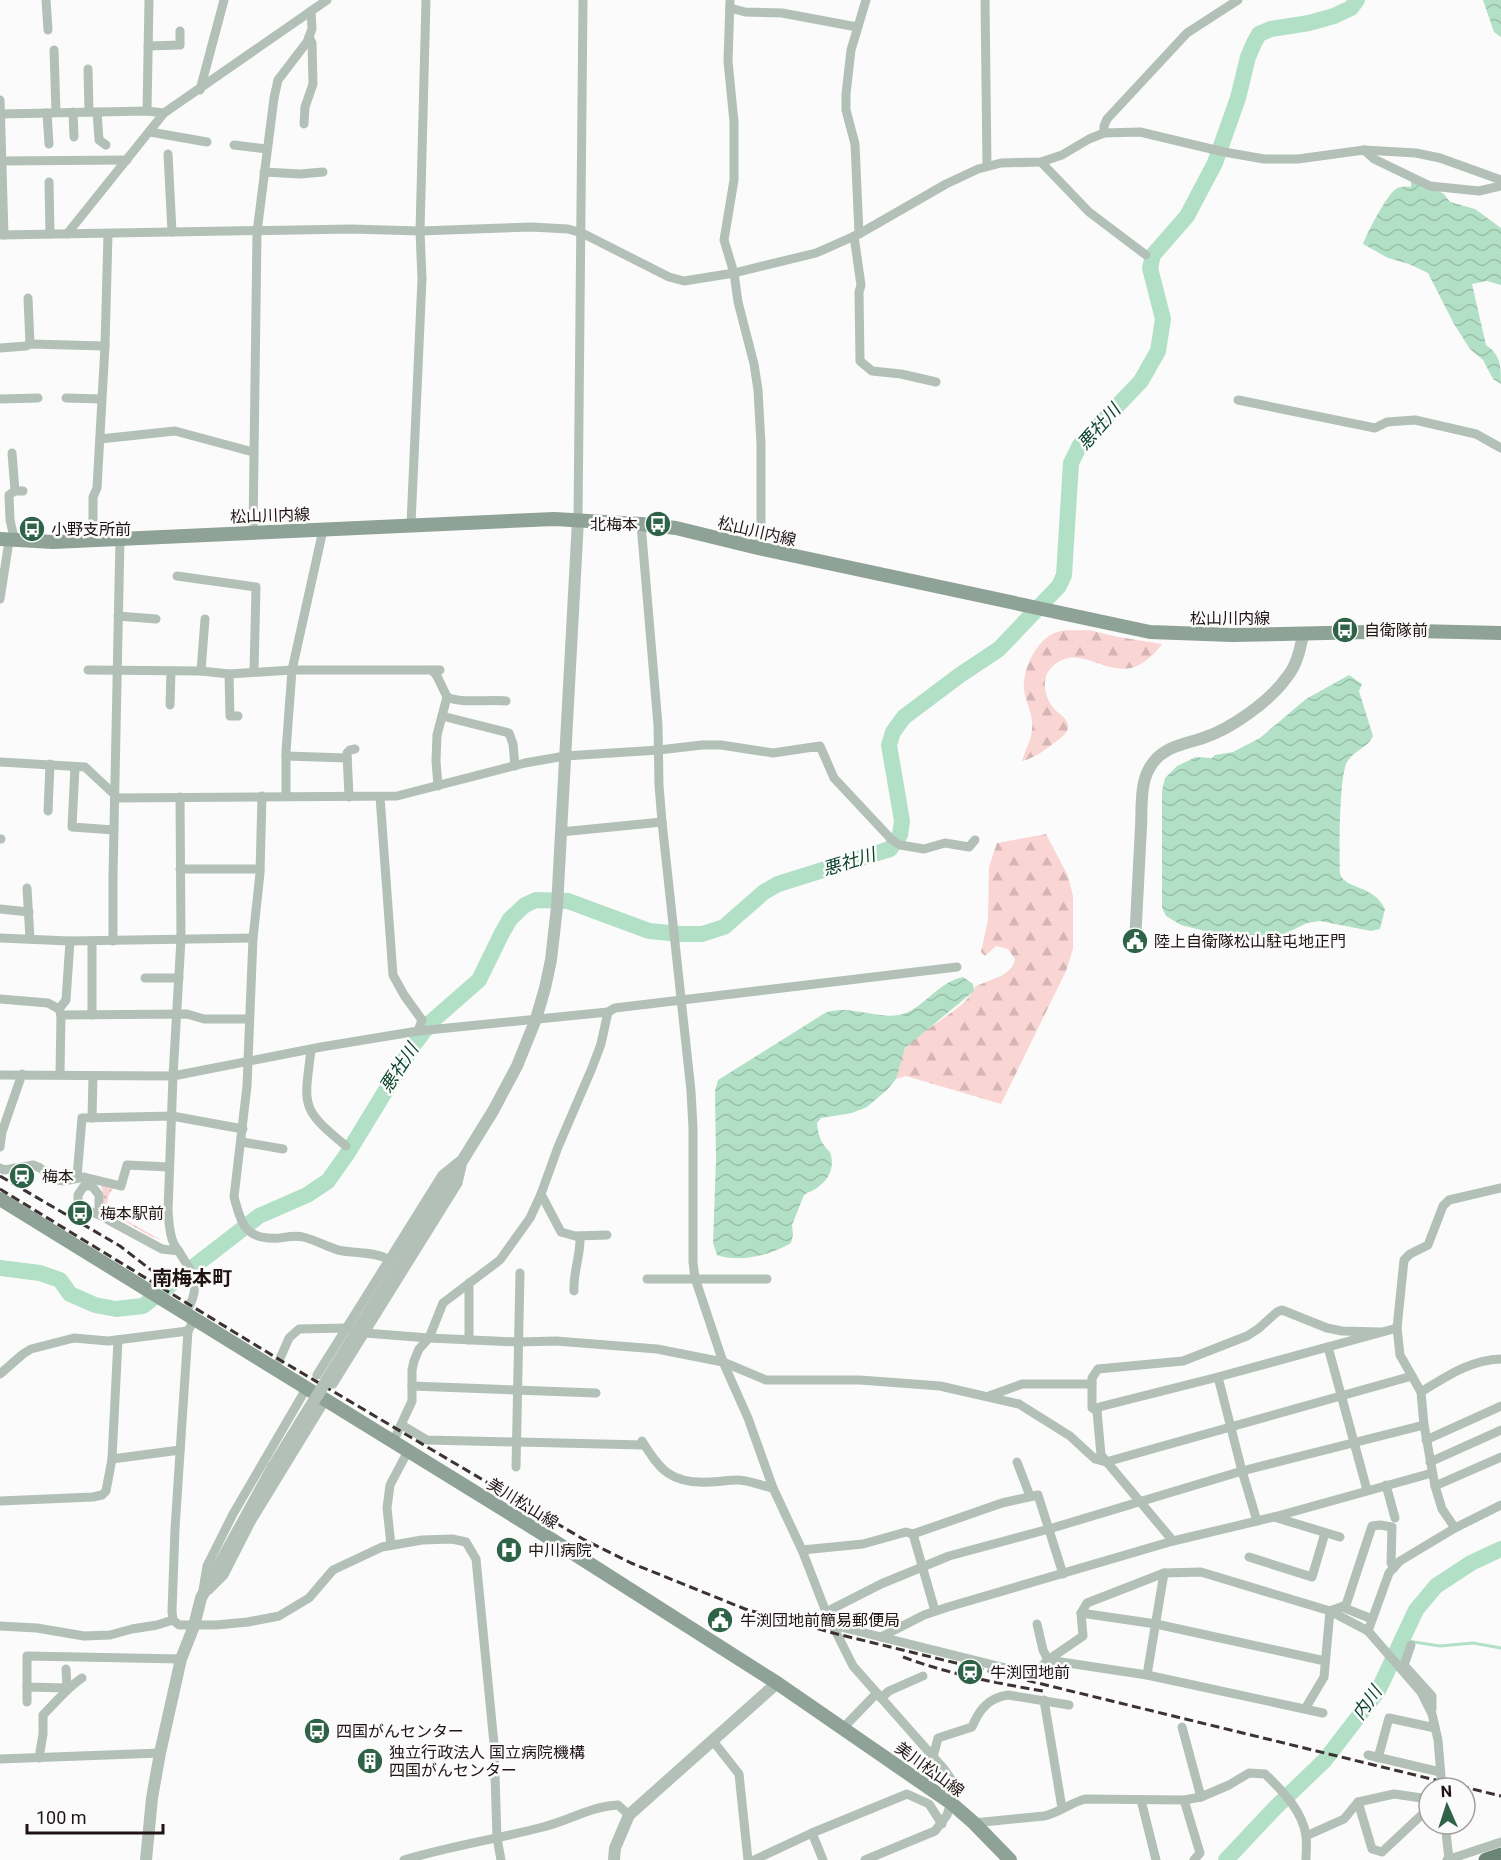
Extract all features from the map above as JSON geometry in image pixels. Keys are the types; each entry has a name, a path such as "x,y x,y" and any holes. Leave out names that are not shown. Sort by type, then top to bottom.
{"highway":[{"path":"1486,1860 1501,1855"}],"main road":[{"name":"松山川内線","path":"7,540 53,542 411,524 578,520 676,528 758,548 1150,632 1180,634 1416,631 1501,633"},
{"name":"美川松山線","path":"0,1199 543,1534 777,1683 951,1803 1010,1860"}],"street":[{"path":"46,0 48,30"},
{"path":"147,111 149,0"},
{"path":"200,90 224,0"},
{"path":"67,234 164,113 327,0"},
{"path":"411,524 422,279 420,231 426,0"},
{"path":"333,1384 509,1083 536,1019 551,960 557,907 578,520 583,0"},
{"path":"866,0 851,50 846,110 855,144 857,236 861,285 859,292 860,361 872,371 901,374 936,382"},
{"path":"985,0 987,166"},
{"path":"1104,133 1107,119 1187,33 1238,0"},
{"path":"758,548 761,533 761,444 758,390 754,364 738,302 734,273 724,240 734,180 734,122 728,61 730,4 745,12 782,14 857,27"},
{"path":"253,532 256,232 278,80 309,37 312,29 311,11"},
{"path":"148,46 180,45 180,31"},
{"path":"304,124 304,107 313,84 312,43 309,37"},
{"path":"49,144 54,50"},
{"path":"88,69 99,140 106,145"},
{"path":"0,100 2,235 351,229 420,231 531,227 568,229 582,233 669,278 684,281 734,273 816,253 857,236 946,184 987,166 1001,163 1041,162 1062,155 1104,133 1140,132 1214,150 1264,159 1364,150 1424,154 1501,180"},
{"path":"0,114 147,111 164,113"},
{"path":"73,112 74,137"},
{"path":"150,132 207,142"},
{"path":"234,145 267,149"},
{"path":"1364,150 1374,159 1430,186 1479,191 1501,186"},
{"path":"168,153 172,232"},
{"path":"1,161 127,160"},
{"path":"1041,162 1095,217 1146,255"},
{"path":"264,172 300,174 323,172"},
{"path":"49,182 50,234"},
{"path":"93,540 93,496 97,488 105,346 108,234"},
{"path":"28,298 30,344"},
{"path":"0,348 30,344 105,346"},
{"path":"0,399 38,398"},
{"path":"66,398 101,399"},
{"path":"1238,400 1375,428 1387,422 1415,420 1476,434 1501,448"},
{"path":"100,439 175,431 253,452"},
{"path":"0,599 7,540 13,532 9,495 19,491 12,453"},
{"path":"641,524 659,750 662,822 692,1119 694,1278 723,1362 748,1418 773,1488 802,1550 826,1612 853,1666 956,1786 942,1824 935,1831 865,1860"},
{"path":"286,796 286,756 292,670 323,530"},
{"path":"113,941 120,538"},
{"path":"177,576 256,587 254,672"},
{"path":"118,616 156,619"},
{"path":"201,671 205,619"},
{"path":"1135,942 1143,800 1147,772 1153,761 1166,750 1204,738 1225,728 1259,705 1288,676 1296,662 1303,634"},
{"path":"88,670 201,671 229,674 292,670 436,670 447,697 453,700 506,701"},
{"path":"170,705 171,671"},
{"path":"229,674 230,716 238,716"},
{"path":"438,786 437,735 447,697"},
{"path":"442,716 509,733 513,744 515,765"},
{"path":"0,762 85,767 115,797 380,797 397,796 515,765 565,756 721,745 773,753 820,746 834,778 892,840 900,845 924,849 945,843 969,847 975,840"},
{"path":"349,797 347,758 350,750 355,749"},
{"path":"286,756 347,758"},
{"path":"48,811 50,764"},
{"path":"75,767 72,827 114,830"},
{"path":"262,796 247,1086 234,1197 240,1220 249,1231 261,1238 302,1237 337,1249 374,1253 388,1259"},
{"path":"180,797 181,939 172,1077 169,1226 174,1242 187,1260 194,1277 194,1294 188,1331 180,1450 173,1620 179,1625 194,1626 248,1622 279,1616 309,1598 333,1570 382,1547 422,1540 452,1539 466,1542 476,1559 494,1744 497,1838 501,1860"},
{"path":"380,797 393,975 422,1020 424,1031"},
{"path":"561,832 662,822"},
{"path":"180,869 260,869"},
{"path":"27,888 30,939"},
{"path":"0,909 29,912"},
{"path":"0,938 113,941 253,938"},
{"path":"60,1074 60,1012 66,1000 70,941"},
{"path":"92,941 92,1015"},
{"path":"0,1075 172,1077 424,1031 608,1012 615,1008 957,967"},
{"path":"145,978 179,978"},
{"path":"0,999 48,1003 60,1012 92,1015 187,1014 204,1019 249,1018"},
{"path":"393,1442 412,1401 414,1361 419,1349 429,1338 443,1303 500,1260 530,1218 542,1194 558,1147 595,1060 608,1012"},
{"path":"310,1050 306,1090 308,1106 312,1116 346,1146"},
{"path":"0,1147 2,1132 22,1074"},
{"path":"92,1118 93,1076"},
{"path":"0,1104 11,1104"},
{"path":"77,1177 82,1118 172,1116 243,1130"},
{"path":"242,1142 283,1149"},
{"path":"317,1375 442,1175 464,1158"},
{"path":"0,1168 4,1170 33,1165 56,1180 64,1181 77,1177 96,1179 121,1186 127,1165 169,1167"},
{"path":"1455,1527 1442,1509 1435,1486 1426,1440 1421,1392 1400,1355 1397,1328 1404,1260 1410,1254 1428,1245 1443,1206 1449,1200 1501,1188"},
{"path":"542,1194 561,1232 580,1236 607,1235"},
{"path":"101,1216 162,1249 179,1251"},
{"path":"574,1291 573,1274 580,1248 580,1236"},
{"path":"516,1467 520,1273"},
{"path":"647,1279 767,1279"},
{"path":"469,1283 469,1340"},
{"path":"1097,1411 1092,1408 1092,1378 1098,1369 1183,1361 1247,1336 1282,1310 1327,1328 1342,1331 1380,1332"},
{"path":"201,1598 273,1467 316,1395 364,1328"},
{"path":"275,1370 290,1338 299,1329 364,1328 429,1338 518,1342 556,1341 657,1349 723,1362 766,1380 860,1380 940,1386 989,1396 1019,1404 1070,1436 1095,1459 1106,1462 1412,1376"},
{"path":"1173,1541 1101,1455 1097,1411 1100,1407 1397,1328"},
{"path":"0,1374 23,1354 44,1345 74,1338 108,1341 188,1331"},
{"path":"0,1501 93,1497 102,1495 106,1491 112,1459 118,1340"},
{"path":"1328,1347 1367,1490"},
{"path":"330,1354 333,1363 339,1366 346,1363"},
{"path":"1421,1392 1461,1368 1486,1359 1501,1359"},
{"path":"1218,1377 1257,1521"},
{"path":"989,1396 1022,1383 1092,1384"},
{"path":"412,1386 596,1393"},
{"path":"146,1860 160,1753 181,1659 194,1626 207,1566 233,1514 306,1389"},
{"path":"201,1598 224,1575 250,1522 325,1401"},
{"path":"1426,1440 1501,1406"},
{"path":"402,1425 427,1440 642,1442 657,1466 671,1476 684,1481 738,1480 773,1488"},
{"path":"826,1612 881,1584 949,1556 1049,1529 1242,1471 1424,1425"},
{"path":"1430,1461 1501,1430"},
{"path":"112,1459 180,1450"},
{"path":"391,1545 387,1508 390,1485 408,1451"},
{"path":"1435,1486 1501,1457"},
{"path":"1017,1461 1030,1496"},
{"path":"881,1637 935,1611 1173,1541 1274,1517 1432,1473"},
{"path":"1386,1485 1395,1518"},
{"path":"802,1550 863,1544 906,1532 913,1534 1002,1503 1038,1495 1063,1574"},
{"path":"1368,1631 1389,1573 1400,1561 1455,1527 1501,1505"},
{"path":"1274,1517 1340,1537"},
{"path":"1330,1611 1346,1605 1372,1526 1392,1527 1391,1563 1394,1568"},
{"path":"1249,1557 1312,1577 1325,1533"},
{"path":"913,1534 935,1611"},
{"path":"833,1625 1033,1675 1048,1660 1083,1636 1080,1612 1087,1604 1164,1574 1201,1572 1330,1611 1368,1631 1421,1692 1432,1714"},
{"path":"1148,1675 1164,1574"},
{"path":"1342,1607 1372,1619"},
{"path":"1305,1709 1324,1677 1330,1611"},
{"path":"1080,1612 1156,1624 1325,1661"},
{"path":"0,1626 37,1628 84,1636 110,1635 157,1626 173,1620"},
{"path":"1036,1624 1048,1660"},
{"path":"1411,1645 1404,1665 1432,1696 1432,1714 1438,1740 1440,1776"},
{"path":"27,1702 27,1656 181,1659"},
{"path":"1048,1660 1148,1675 1323,1713"},
{"path":"39,1758 44,1728 43,1715 64,1695 67,1688 66,1669"},
{"path":"843,1728 879,1695 923,1676"},
{"path":"27,1687 67,1688 82,1678"},
{"path":"614,1860 615,1848 629,1815 777,1683"},
{"path":"933,1757 938,1738 972,1727 978,1712 993,1700 1008,1695 1069,1705"},
{"path":"1044,1700 1062,1808"},
{"path":"1435,1728 1389,1718 1373,1756 1440,1772"},
{"path":"1182,1727 1201,1797"},
{"path":"713,1741 739,1773 748,1860"},
{"path":"0,1759 160,1753"},
{"path":"974,1823 1044,1816 1085,1799 1184,1800 1201,1797 1249,1773 1265,1774 1293,1805 1302,1820 1306,1836 1306,1860"},
{"path":"754,1860 812,1833 907,1794 929,1804 942,1824"},
{"path":"1306,1836 1344,1819 1358,1802 1394,1794 1417,1797"},
{"path":"1141,1800 1156,1860"},
{"path":"1184,1800 1200,1853 1194,1860"},
{"path":"1358,1802 1372,1849 1382,1852 1417,1819"},
{"path":"404,1860 546,1827 606,1805 618,1805 629,1815"},
{"path":"812,1833 823,1860"},
{"path":"1446,1836 1448,1860 1501,1842"}],"green space":[{"path":"1089,630 1162,644 1146,661 1131,668 1117,669 1078,658 1065,659 1052,667 1046,677 1046,694 1054,709 1067,721 1068,730 1042,751 1022,761 1032,731 1024,681 1032,656 1050,635 1057,632"},
{"path":"1046,834 1068,876 1073,896 1073,949 1066,971 1001,1104 906,1076 896,1079 903,1054 914,1040 954,1011 975,987 1005,974 1013,965 1015,959 1008,949 996,946 985,956 981,952 988,920 989,867 997,843"},
{"path":"100,1185 114,1187 109,1194 106,1209 161,1240 106,1210"}],"water":[{"path":"1483,0 1501,0 1501,37 1494,32"},
{"path":"1411,181 1439,191 1450,202 1475,209 1501,228 1501,285 1487,281 1472,284 1486,345 1495,353 1499,362 1501,384 1493,379 1483,360 1470,349 1454,324 1428,273 1388,258 1363,244 1392,192 1398,188 1411,187"},
{"path":"1349,675 1362,684 1359,691 1373,736 1350,758 1344,770 1340,816 1340,874 1348,883 1367,891 1380,901 1385,909 1380,929 1371,931 1320,921 1307,923 1280,936 1261,940 1241,940 1181,925 1166,916 1162,908 1162,791 1165,778 1177,766 1196,757 1212,758 1215,755 1233,752 1260,738 1306,699"},
{"path":"963,977 973,984 974,991 905,1048 896,1079 887,1090 867,1107 852,1113 821,1118 817,1123 820,1139 830,1152 832,1167 821,1184 804,1195 792,1225 791,1243 774,1251 745,1258 717,1255 713,1243 716,1160 715,1091 718,1080 825,1013 843,1010 899,1015 915,1008 945,984"}],"waterway":[{"name":"悪社川","path":"0,1268 40,1273 60,1280 70,1294 95,1305 116,1309 143,1306 259,1216 307,1195 328,1181 413,1046 431,1022 479,980 510,919 525,905 536,900 568,901 649,931 702,934 724,927 764,892 778,884 890,849 900,835 902,821 889,745 893,732 904,717 999,649 1059,586 1064,575 1071,463 1080,445 1141,381 1158,351 1163,319 1150,268 1153,255 1187,216 1215,163 1254,43 1259,34 1271,29 1309,23 1334,16 1351,8 1357,0"},
{"name":"内川","path":"1226,1860 1325,1760 1378,1691 1416,1610 1436,1586 1471,1563 1501,1549"},
{"path":"1401,1640 1440,1646 1473,1643 1501,1648"}],"railway":[{"path":"0,1176 120,1246 168,1283"},
{"path":"0,1189 280,1360 583,1539 631,1563 745,1609 837,1634 1501,1796"},
{"path":"903,1657 972,1677 1043,1691"}],"place":[{"name":"北梅本","path":"658,524"},
{"name":"小野支所前","path":"32,529"},
{"name":"自衛隊前","path":"1345,630"},
{"name":"陸上自衛隊松山駐屯地正門","path":"1135,941"},
{"name":"梅本","path":"22,1176"},
{"name":"梅本駅前","path":"80,1213"},
{"name":"中川病院","path":"509,1550"},
{"name":"牛渕団地前簡易郵便局","path":"720,1620"},
{"name":"牛渕団地前","path":"970,1672"},
{"name":"四国がんセンター","path":"317,1731"},
{"name":"独立行政法人 国立病院機構 四国がんセンター","path":"370,1761"}],"district":[{"name":"南梅本町","path":"192,1278"}]}
